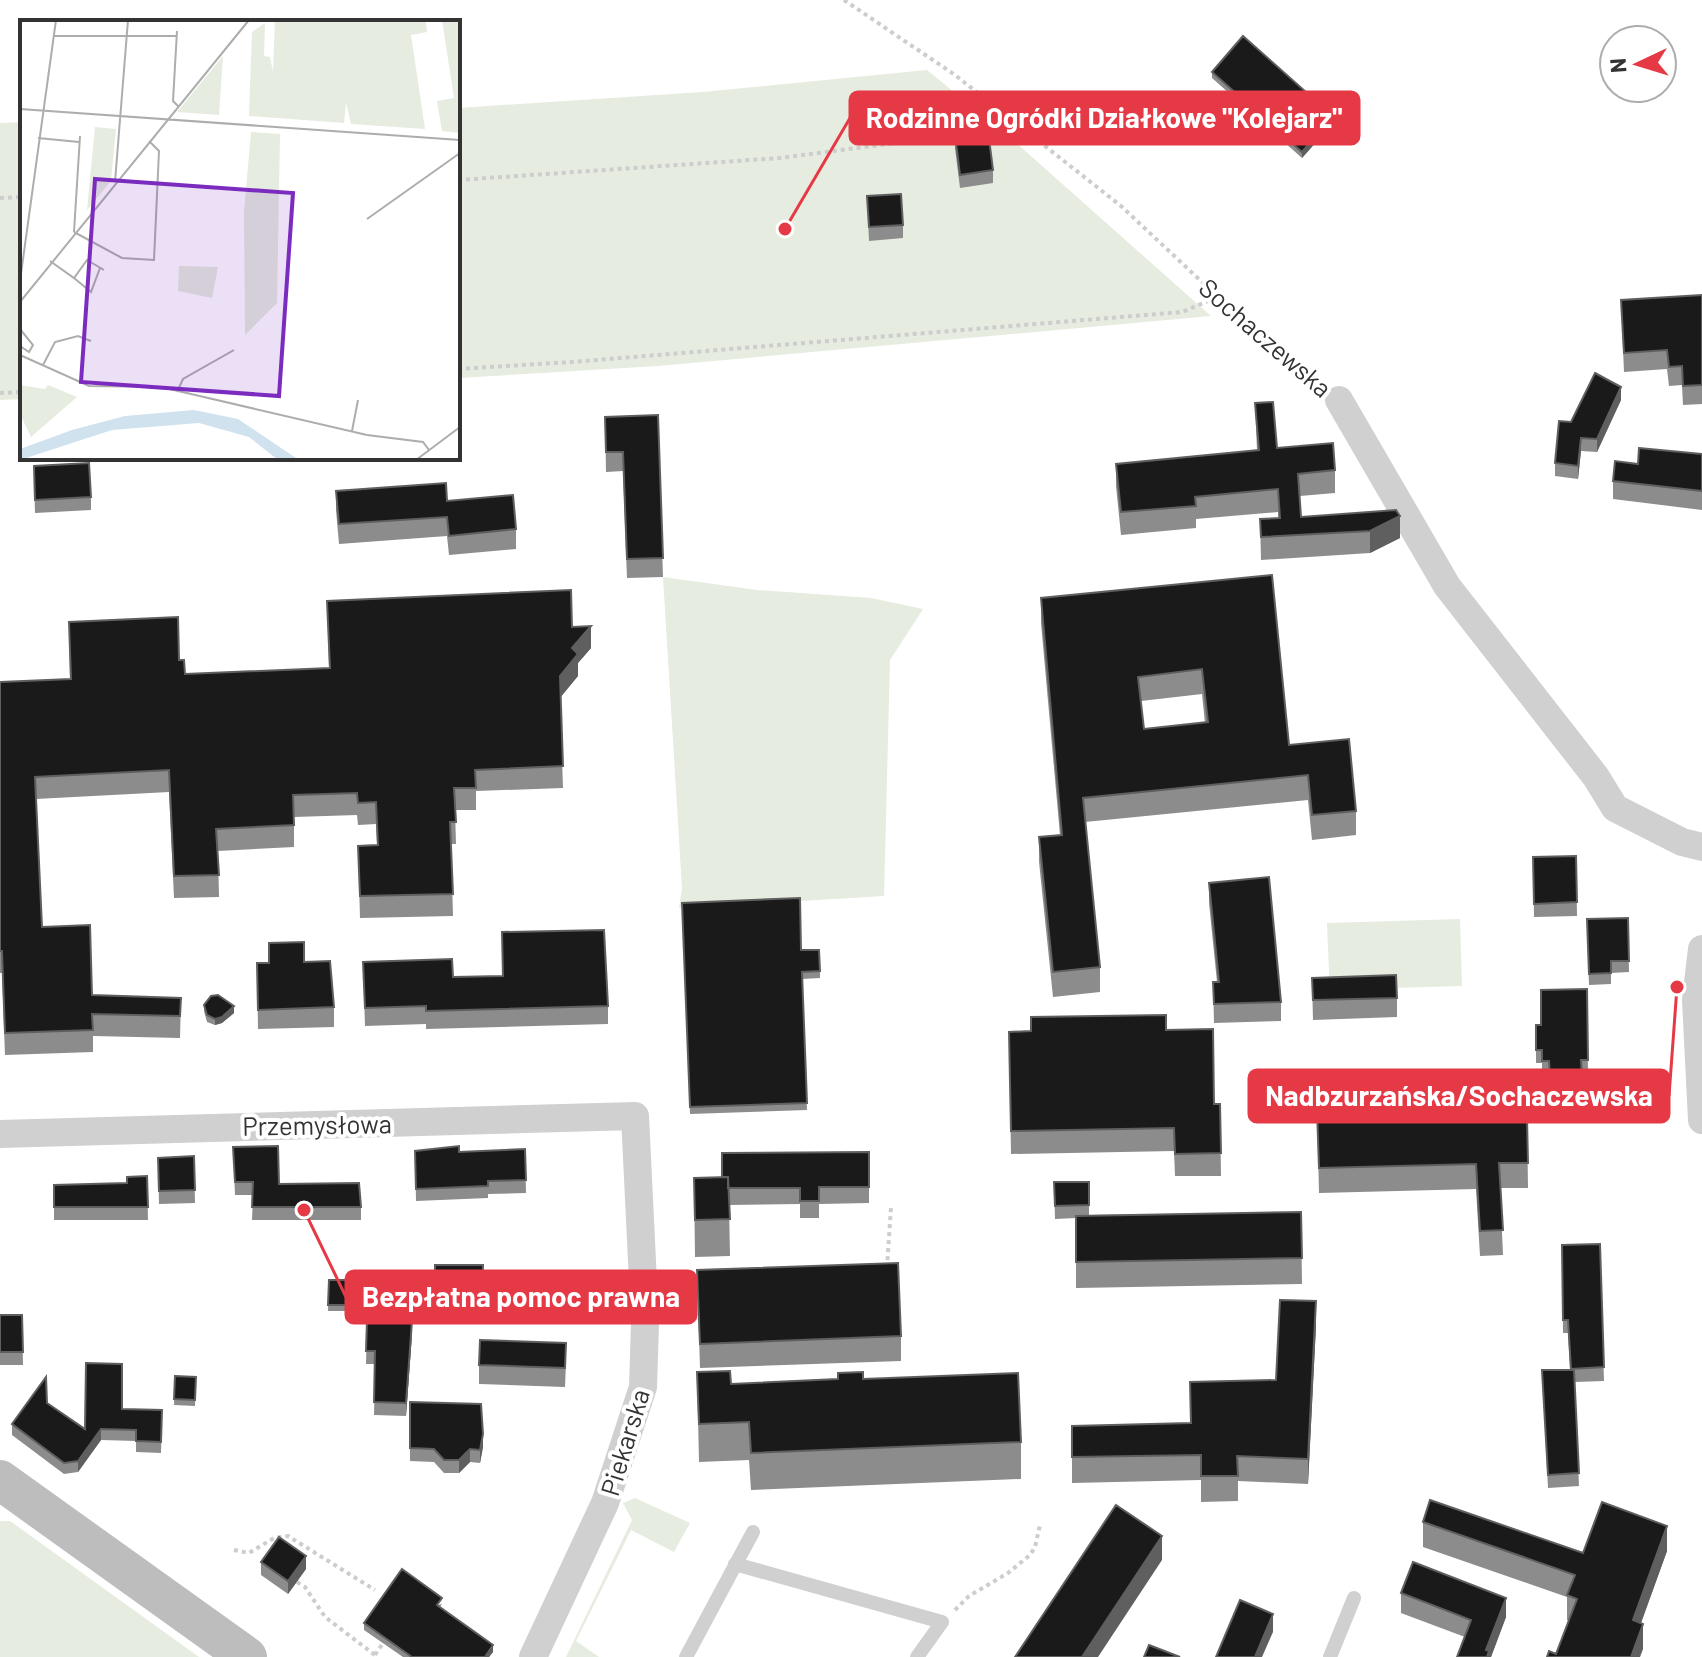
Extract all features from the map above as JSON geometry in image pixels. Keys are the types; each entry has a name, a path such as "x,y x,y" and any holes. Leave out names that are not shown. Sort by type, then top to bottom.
{"street":[{"name":"Sochaczewska","path":"1339,400 1447,586 1596,777 1615,808 1682,842 1702,847"},
{"path":"1702,949 1696,1012 1702,1120"},
{"name":"Przemysłowa","path":"0,1134 635,1116"},
{"name":"Piekarska","path":"533,1657 605,1503 643,1387 645,1309 635,1116"},
{"path":"4,1490 247,1657"}],"lane":[{"path":"686,1657 753,1532"},
{"path":"735,1564 942,1622 917,1657"},
{"path":"1330,1657 1354,1598"}],"path":[{"name":"Sochaczewska","path":"844,0 955,75 1121,206 1218,297 1339,400"},
{"path":"981,132 996,130 1011,118"},
{"path":"460,180 780,158 965,134"},
{"path":"0,198 20,197"},
{"path":"460,369 1182,312 1218,297"},
{"path":"0,393 20,392"},
{"path":"887,1274 891,1207"},
{"path":"942,1622 969,1596 1008,1573 1030,1555 1040,1525"},
{"path":"234,1550 249,1553 274,1538 288,1536 375,1590"},
{"path":"297,1582 305,1587 325,1617 374,1656 383,1643"}],"shaded area":[{"path":"927,70 1014,141 1211,316 658,366 460,378 460,108 703,92"},
{"path":"20,122 20,399 0,400 0,123"},
{"path":"663,577 757,590 871,598 923,609 890,660 884,896 679,908 682,888"},
{"path":"1460,919 1462,986 1391,988 1330,995 1327,923"},
{"path":"635,1498 690,1523 674,1552 631,1530 576,1641 599,1657 566,1657 632,1520 623,1503"},
{"path":"0,1521 10,1521 199,1657 0,1657"}],"building":[{"path":"1243,36 1333,116 1302,152 1212,72"},
{"path":"988,131 993,170 960,175 955,135"},
{"path":"901,194 903,225 869,227 867,196"},
{"path":"1702,295 1702,385 1683,386 1682,366 1669,367 1667,350 1624,353 1621,300"},
{"path":"1595,373 1621,387 1597,439 1581,438 1578,466 1555,463 1559,421 1571,422"},
{"path":"1273,402 1277,448 1333,443 1335,470 1298,474 1301,517 1396,510 1400,516 1370,531 1261,537 1260,519 1280,518 1278,489 1195,497 1196,506 1121,512 1116,464 1259,450 1255,403"},
{"path":"658,415 663,558 627,559 623,452 606,452 605,417"},
{"path":"1639,448 1702,454 1702,491 1613,481 1615,461 1638,464"},
{"path":"89,463 91,497 35,500 34,466"},
{"path":"446,483 447,501 513,495 516,529 449,536 447,517 339,524 336,491"},
{"path":"1272,575 1289,745 1349,739 1356,811 1312,815 1308,775 1083,798 1100,967 1053,972 1039,837 1062,835 1041,598","holes":["1202,669 1208,722 1144,729 1138,677"]},
{"path":"571,590 572,627 591,626 572,648 578,654 560,676 563,766 475,770 476,788 454,788 456,822 450,822 453,894 360,896 358,846 378,845 376,802 358,803 357,793 293,795 294,825 216,829 219,875 174,876 169,770 35,777 42,927 90,925 92,995 181,998 180,1016 92,1014 93,1030 5,1033 0,951 0,682 71,679 69,622 178,617 179,660 184,660 185,674 330,668 327,601"},
{"path":"1576,856 1577,902 1534,904 1533,857"},
{"path":"1269,877 1281,1002 1214,1004 1213,982 1219,982 1209,883"},
{"path":"800,898 801,950 819,950 820,971 802,972 807,1103 690,1107 682,903"},
{"path":"1628,918 1629,961 1611,961 1611,973 1589,974 1587,919"},
{"path":"604,930 608,1006 426,1011 426,1006 365,1008 363,962 452,959 453,977 503,976 502,932"},
{"path":"304,942 304,962 330,961 334,1007 258,1010 257,963 269,963 269,943"},
{"path":"1396,975 1397,998 1313,1000 1312,978"},
{"path":"1587,989 1588,1060 1581,1060 1582,1076 1550,1076 1549,1061 1542,1061 1542,1050 1536,1050 1536,1025 1541,1025 1541,990"},
{"path":"218,995 234,1006 215,1019 207,1015 204,1005 211,996"},
{"path":"1166,1015 1166,1030 1213,1029 1214,1104 1220,1104 1221,1153 1175,1154 1174,1128 1011,1131 1009,1032 1031,1031 1031,1017"},
{"path":"1416,1099 1416,1121 1527,1118 1528,1163 1499,1163 1503,1230 1480,1231 1476,1164 1319,1168 1317,1110 1334,1110 1334,1101"},
{"path":"278,1146 279,1184 359,1183 361,1207 252,1207 253,1182 235,1182 233,1147"},
{"path":"459,1146 459,1152 525,1149 526,1180 488,1181 488,1186 416,1189 415,1151"},
{"path":"869,1152 869,1187 819,1187 819,1201 800,1201 800,1188 728,1188 728,1177 722,1177 722,1153"},
{"path":"194,1156 195,1190 159,1191 158,1158"},
{"path":"147,1176 148,1207 54,1207 54,1185 127,1183 127,1177"},
{"path":"728,1177 730,1219 695,1220 694,1178"},
{"path":"1054,1182 1089,1182 1089,1205 1055,1206"},
{"path":"1301,1212 1302,1258 1076,1262 1076,1216"},
{"path":"1600,1244 1604,1367 1571,1369 1568,1320 1563,1320 1562,1245"},
{"path":"898,1263 901,1336 700,1344 697,1270"},
{"path":"435,1265 483,1265 482,1299 435,1299"},
{"path":"329,1280 376,1280 376,1305 328,1305"},
{"path":"1280,1300 1316,1301 1308,1459 1237,1456 1238,1476 1201,1476 1201,1455 1072,1457 1072,1426 1191,1423 1190,1382 1276,1380"},
{"path":"0,1315 22,1315 23,1352 0,1352"},
{"path":"367,1320 412,1321 406,1403 374,1402 375,1351 366,1351"},
{"path":"480,1340 566,1343 565,1368 479,1365"},
{"path":"86,1363 122,1364 122,1409 162,1410 161,1442 136,1441 136,1430 101,1429 78,1461 64,1463 12,1424 46,1377 47,1403 85,1429"},
{"path":"1542,1370 1574,1370 1579,1473 1548,1475"},
{"path":"730,1371 731,1384 838,1379 838,1373 863,1372 863,1379 1018,1373 1021,1442 751,1453 749,1422 699,1424 697,1372"},
{"path":"175,1376 196,1377 195,1400 174,1399"},
{"path":"410,1402 481,1404 483,1434 480,1450 470,1449 459,1460 444,1460 434,1449 410,1448"},
{"path":"1430,1500 1583,1553 1602,1502 1667,1526 1633,1620 1643,1624 1631,1657 1547,1657 1549,1651 1556,1654 1577,1599 1567,1595 1575,1575 1423,1522"},
{"path":"1116,1505 1162,1536 1082,1657 1015,1657"},
{"path":"279,1537 306,1556 288,1581 261,1562"},
{"path":"1413,1562 1506,1598 1486,1650 1489,1651 1487,1657 1457,1657 1471,1620 1401,1593"},
{"path":"402,1569 442,1598 437,1605 493,1645 485,1657 412,1657 364,1623"},
{"path":"1240,1600 1273,1614 1255,1657 1216,1657"},
{"path":"1149,1645 1180,1657 1144,1657"}],"place":[{"name":"Rodzinne Ogródki Działkowe \"Kolejarz\"","path":"785,229"},
{"name":"Nadbzurzańska/Sochaczewska","path":"1677,987"},
{"name":"Bezpłatna pomoc prawna","path":"304,1210"}]}
